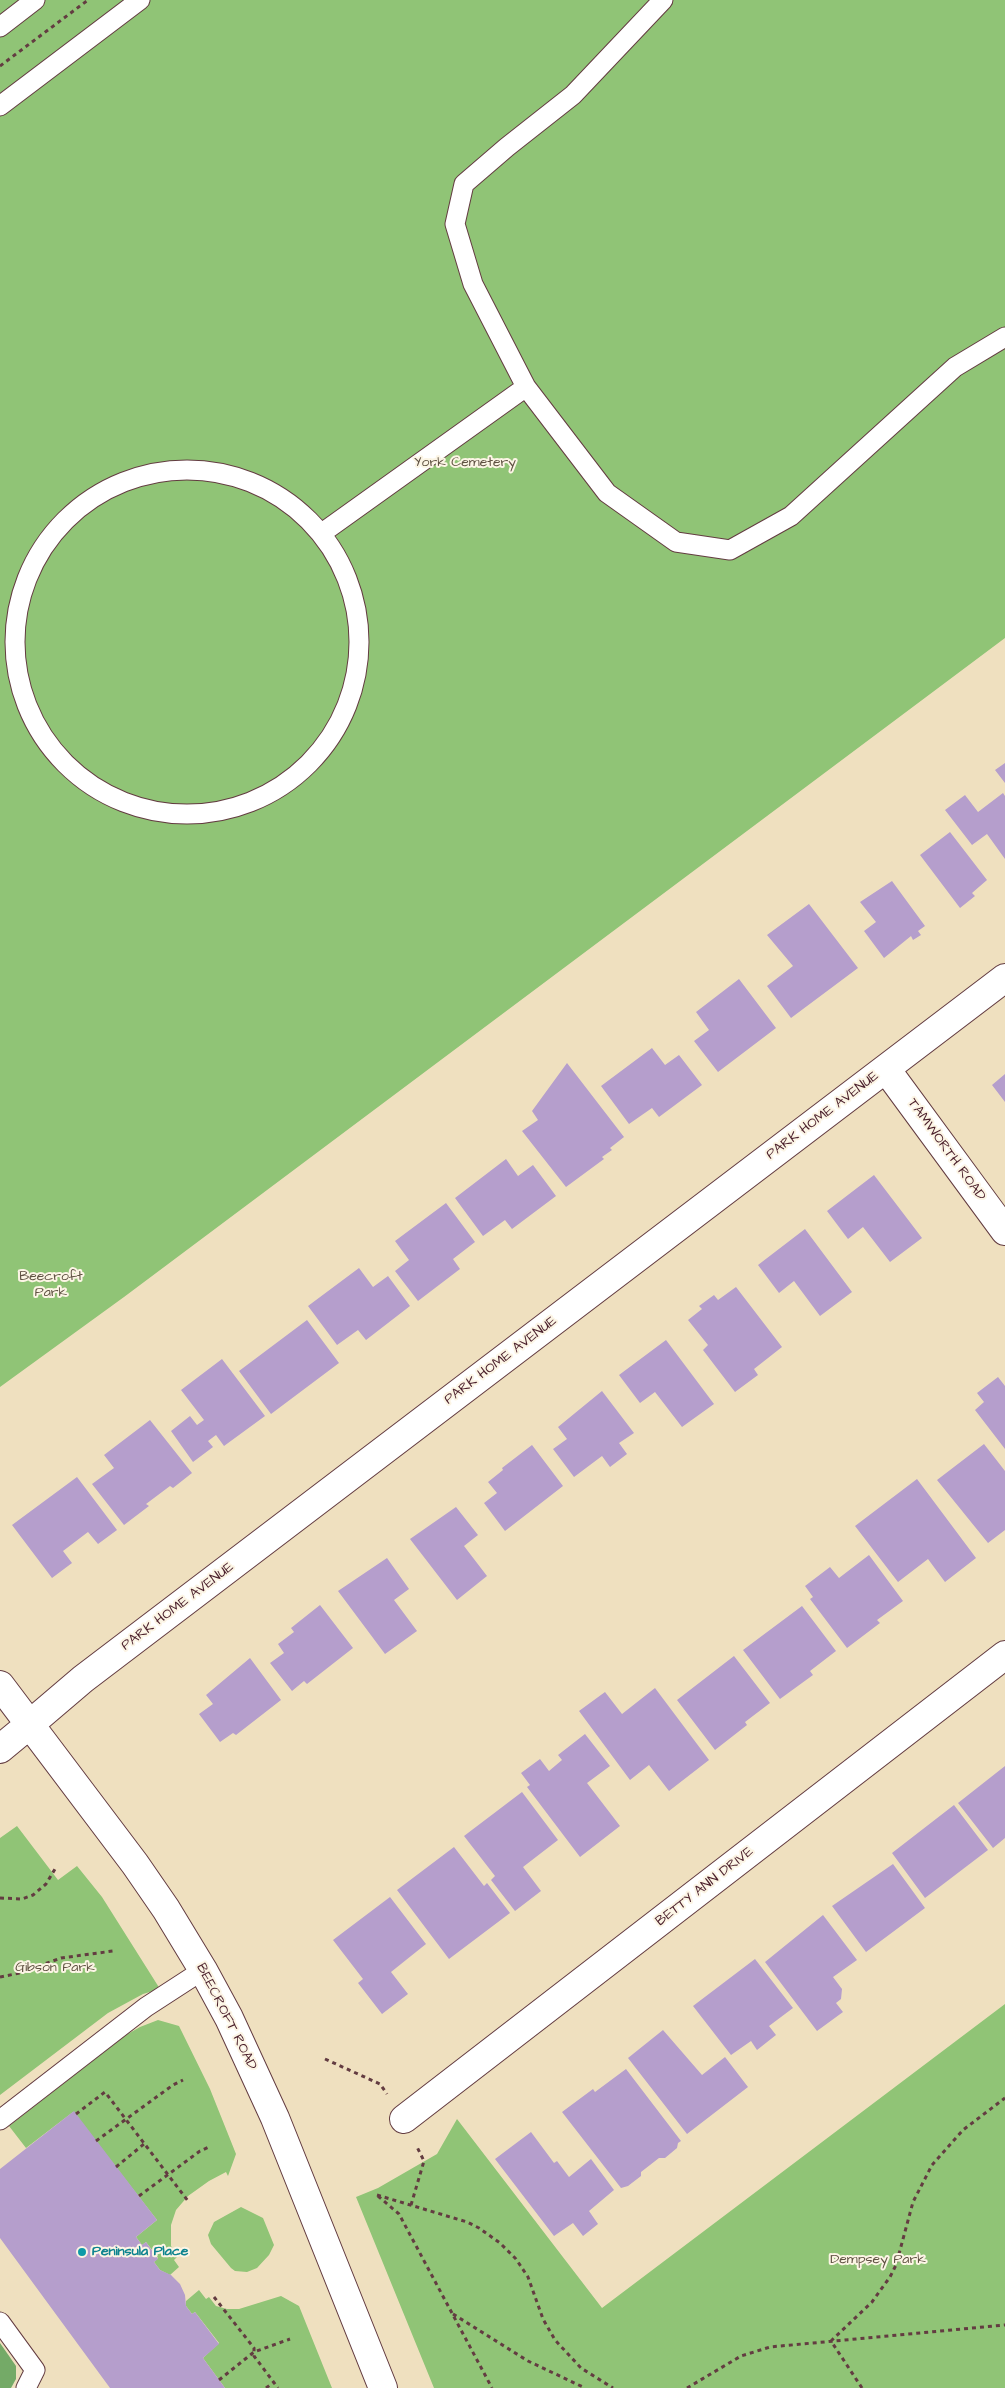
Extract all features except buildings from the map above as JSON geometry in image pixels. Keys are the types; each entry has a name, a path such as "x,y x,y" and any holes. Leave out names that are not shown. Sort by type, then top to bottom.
{"street":[{"name":"PARK HOME AVENUE","path":"0,1749 83,1679 1005,978"},
{"name":"TAMWORTH ROAD","path":"886,1069 1005,1231"},
{"name":"BETTY ANN DRIVE","path":"404,2119 1005,1655"},
{"name":"BEECROFT ROAD","path":"0,1685 135,1864 166,1908 203,1970 275,2118 384,2388"}],"lane":[{"path":"0,27 36,0"},
{"path":"0,106 140,0"},
{"path":"663,0 573,95 464,184 455,224 470,276 526,388 607,493 676,542 730,550 791,516 955,367 1005,338"},
{"path":"322,533 526,388"},
{"path":"175,470 230,474 281,497 322,533 351,585 361,643 350,702 320,753 275,792 219,812 160,813 104,794 60,760 29,714 15,661 18,606 38,554 74,512 121,482 175,470"},
{"path":"0,2120 146,2007 203,1970"},
{"path":"0,2322 34,2370 26,2388"}],"path":[{"path":"0,66 88,0"},
{"path":"0,1898 22,1899 33,1895 46,1884 55,1869"},
{"path":"0,1977 20,1973 61,1958 113,1951"},
{"path":"325,2059 380,2084 404,2119 424,2162 411,2205"},
{"path":"96,2141 173,2085 183,2080"},
{"path":"76,2114 105,2092 188,2201"},
{"path":"831,2341 872,2302 896,2266 913,2202 932,2165 963,2130 1005,2098"},
{"path":"116,2166 144,2144"},
{"path":"139,2196 200,2150 211,2146"},
{"path":"492,2388 398,2214 377,2195 467,2222 500,2242 516,2259 528,2277 543,2319 555,2340 582,2368 613,2388"},
{"path":"214,2297 254,2348 254,2356 278,2388"},
{"path":"451,2313 528,2361 585,2388"},
{"path":"687,2388 728,2363 753,2351 770,2347 1005,2325"},
{"path":"219,2380 254,2352 290,2339"},
{"path":"831,2341 862,2388"},
{"path":"266,2388 274,2382"}],"green space":[{"name":"York Cemetery","path":"0,0 1005,0 1005,638 124,1297 0,1387"},
{"name":"Gibson Park","path":"17,1826 58,1880 77,1866 102,1897 160,1989 143,1994 108,2013 0,2095 0,1838"},
{"name":"Dempsey Park","path":"1005,2004 1005,2388 434,2388 356,2197 378,2188 437,2154 457,2119 602,2308"},
{"path":"158,2020 179,2026 210,2089 236,2154 228,2176 226,2172 209,2181 188,2196 176,2210 171,2225 171,2246 178,2256 174,2260 179,2267 170,2275 160,2270 154,2262 158,2258 146,2242 142,2245 136,2237 157,2220 73,2112 26,2148 9,2126 126,2035"},
{"path":"241,2207 263,2218 274,2245 269,2255 257,2268 247,2272 235,2271 231,2268 211,2244 208,2235 214,2222"},
{"path":"199,2290 206,2299 209,2297 216,2306 227,2309 239,2309 281,2296 299,2306 332,2388 225,2388 203,2358 219,2343 195,2312 192,2314 186,2306 186,2301"},
{"path":"0,2343 16,2366 16,2379 11,2388 0,2388"}],"place":[{"name":"Peninsula Place","path":"82,2252"}],"park label":[{"name":"Beecroft Park","path":"51,1286"}]}
